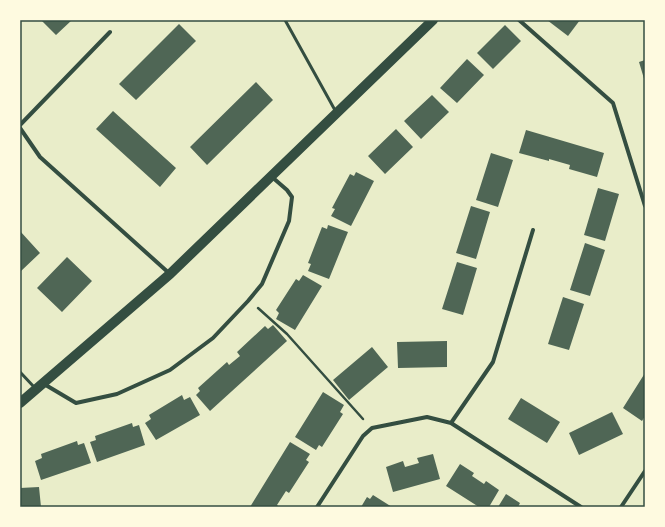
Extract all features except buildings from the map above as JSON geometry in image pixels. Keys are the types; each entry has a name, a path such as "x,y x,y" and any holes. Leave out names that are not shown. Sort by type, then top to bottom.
{"main road":[{"path":"20,403 170,274 433,20"}],"street":[{"path":"519,20 614,103 645,206"},
{"path":"20,125 110,32"},
{"path":"20,128 40,157 170,274"},
{"path":"40,386 76,403 117,394 170,370 213,338 262,284 289,221 292,197 287,190 271,176"},
{"path":"451,423 493,362 533,230"},
{"path":"317,507 363,436 372,428 428,417 451,423 581,507"},
{"path":"621,507 645,471"}],"lane":[{"path":"285,20 337,113"},
{"path":"20,372 40,386"}],"path":[{"path":"248,300 287,334 372,428"}]}
